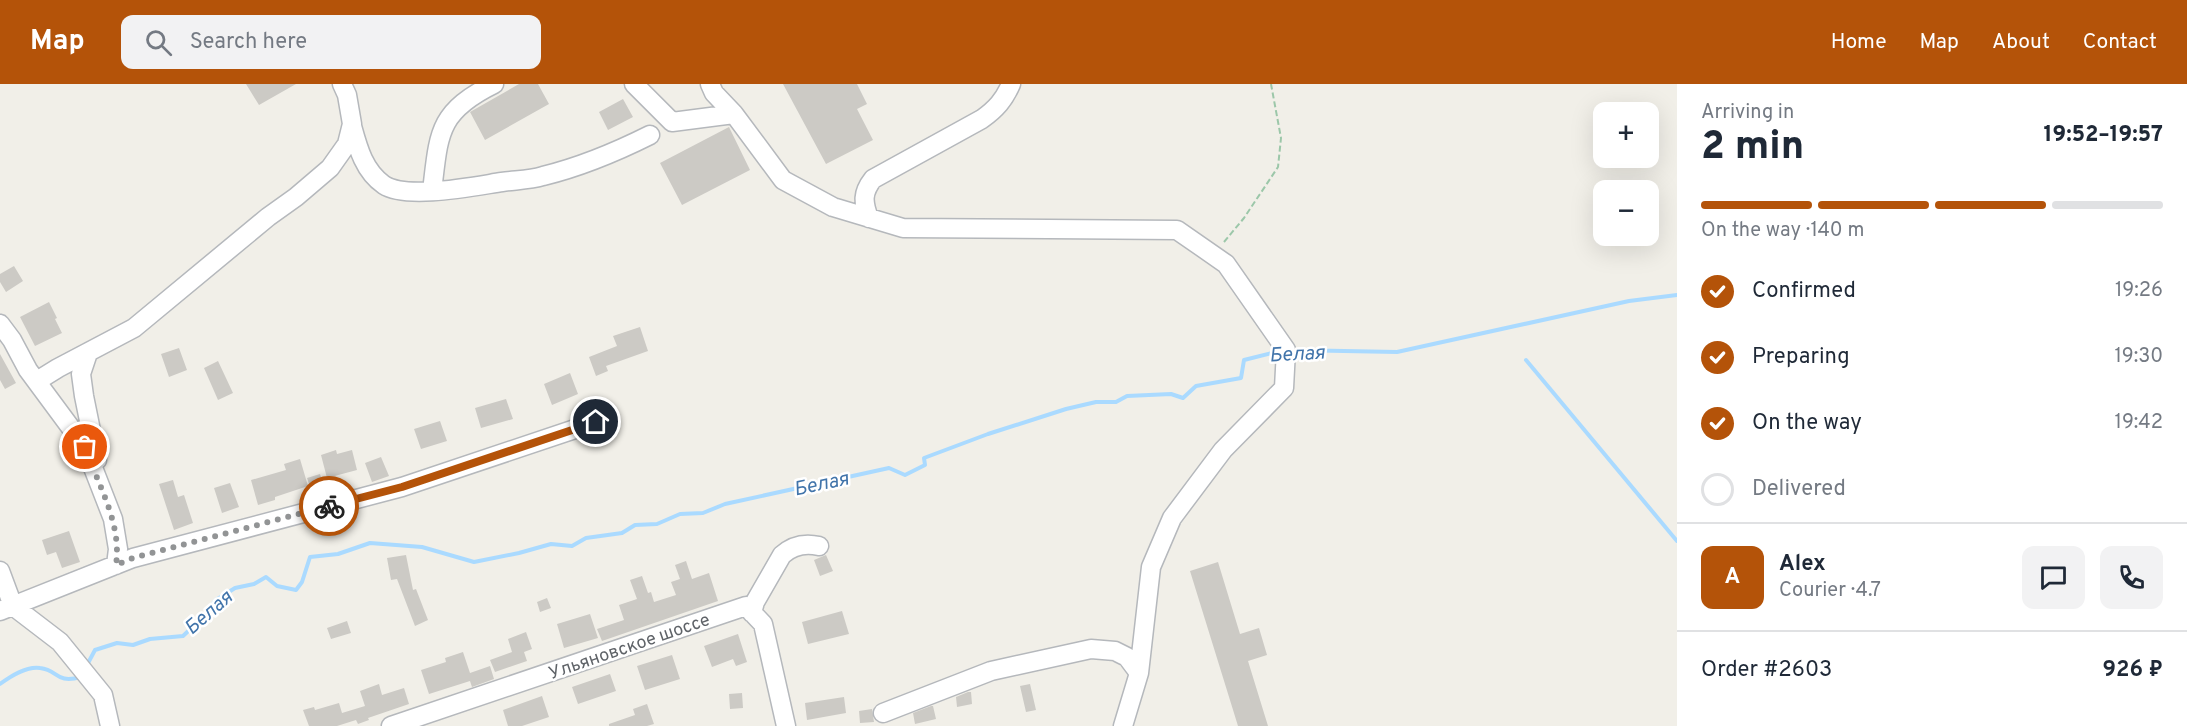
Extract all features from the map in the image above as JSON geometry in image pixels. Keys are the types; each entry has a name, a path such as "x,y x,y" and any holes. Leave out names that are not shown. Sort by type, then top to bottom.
{"street":[{"path":"342,84 347,95 352,124 363,161 386,186 409,191 432,191 542,177 581,165 650,135"},
{"path":"432,191 436,146 442,127 457,108 494,84"},
{"path":"634,84 672,122 734,114"},
{"path":"710,84 714,93 734,114 783,180 833,207 903,228 1177,230 1226,264 1286,350 1284,388 1223,450 1172,518 1151,567 1139,673 1123,726"},
{"path":"869,218 864,202 865,191 873,179 981,119 995,109 1005,97 1011,84"},
{"path":"37,381 134,328 268,217 296,197 330,168 347,144 352,124"},
{"path":"0,324 37,381 85,447 113,519 118,549 116,565"},
{"path":"88,353 81,374 100,484"},
{"path":"7,609 133,558 402,487 596,422"},
{"path":"786,726 763,624 752,613 755,602 787,550 799,545 819,546"},
{"path":"0,571 7,609 60,642 103,695 110,726"},
{"name":"Ульяновское шоссе","path":"391,726 746,606 752,613"},
{"path":"884,714 991,670 1091,649 1115,651 1127,657 1139,673"}],"path":[{"path":"1222,244 1244,218 1278,166 1281,138 1271,84"}],"building":[{"path":"246,84 296,84 259,105"},
{"path":"519,84 538,84 549,104 485,140 470,112"},
{"path":"783,84 857,84 867,104 857,109 873,140 826,164"},
{"path":"623,99 633,117 608,130 599,112"},
{"path":"729,127 750,170 682,205 660,163"},
{"path":"14,266 23,281 6,292 0,282 0,274"},
{"path":"49,302 62,333 35,346 20,317"},
{"path":"640,327 648,351 606,366 608,371 596,376 589,357 617,346 613,336"},
{"path":"179,348 187,370 169,377 161,354"},
{"path":"0,354 16,383 5,389 0,380"},
{"path":"218,361 233,393 218,400 204,368"},
{"path":"570,373 578,394 552,405 544,384"},
{"path":"506,399 513,419 481,428 475,408"},
{"path":"440,421 447,441 421,449 414,429"},
{"path":"336,450 337,454 352,450 357,470 327,478 321,455"},
{"path":"381,457 389,476 372,482 365,463"},
{"path":"300,459 308,486 258,505 251,480 286,470 284,464"},
{"path":"320,474 326,494 314,498 307,478"},
{"path":"173,480 178,497 184,495 193,523 174,530 159,484"},
{"path":"230,483 239,507 222,513 214,488"},
{"path":"69,531 80,562 62,568 56,552 47,555 42,540"},
{"path":"406,555 413,590 416,589 428,620 415,626 397,579 391,580 387,558"},
{"path":"826,555 833,571 820,576 814,560"},
{"path":"686,561 692,579 709,573 718,601 602,641 597,629 624,620 619,605 637,599 630,580 642,576 654,602 676,595 671,582 680,579 675,565"},
{"path":"1218,562 1240,634 1259,628 1267,655 1248,661 1268,726 1238,726 1190,571"},
{"path":"547,598 551,608 540,612 537,602"},
{"path":"842,611 849,634 808,644 802,622"},
{"path":"590,614 598,638 564,648 557,624"},
{"path":"347,621 351,633 331,639 327,628"},
{"path":"526,632 532,649 524,652 527,661 495,672 490,660 512,652 508,639"},
{"path":"738,634 747,662 736,666 733,659 712,667 704,646"},
{"path":"463,652 470,673 490,666 494,679 472,687 470,681 429,694 421,670 446,662 445,658"},
{"path":"672,655 680,679 645,690 637,666"},
{"path":"610,674 616,691 578,704 572,687"},
{"path":"379,684 382,695 404,688 409,704 368,718 369,720 358,724 356,720 337,726 309,726 303,710 314,707 315,710 339,703 342,713 365,706 360,691"},
{"path":"1030,684 1036,710 1026,712 1020,686"},
{"path":"971,692 972,704 957,707 956,697"},
{"path":"742,693 743,708 730,709 729,694"},
{"path":"542,696 549,717 522,726 508,726 503,710"},
{"path":"844,697 846,713 807,720 805,703"},
{"path":"647,704 654,724 609,726 609,724 635,715 633,709"},
{"path":"933,706 936,719 915,724 913,713"},
{"path":"872,709 874,722 860,723 859,711"}],"waterway":[{"name":"Белая","path":"1291,350 1397,352 1629,301 1677,295"},
{"name":"Белая","path":"87,665 95,650 117,643 133,645 150,639 183,636 204,616 216,600 235,588 254,584 266,577 277,586 296,590 302,582 310,557 338,554 370,543 422,547 474,562 551,544 572,546 586,538 622,533 635,525 657,524 680,514 703,513 725,504 889,468 905,475 925,465 924,458 988,434 1066,409 1096,402 1116,402 1127,396 1171,394 1183,398 1196,386 1241,378 1244,360 1280,351"},
{"path":"1526,360 1677,541"},
{"name":"Белая","path":"0,684 19,672 35,668 46,669 66,679 81,677"}],"way so far":[{"path":"85,447 113,519 118,549 116,565 133,558 329,506"}],"route":[{"path":"329,506 402,487 596,422"}]}
